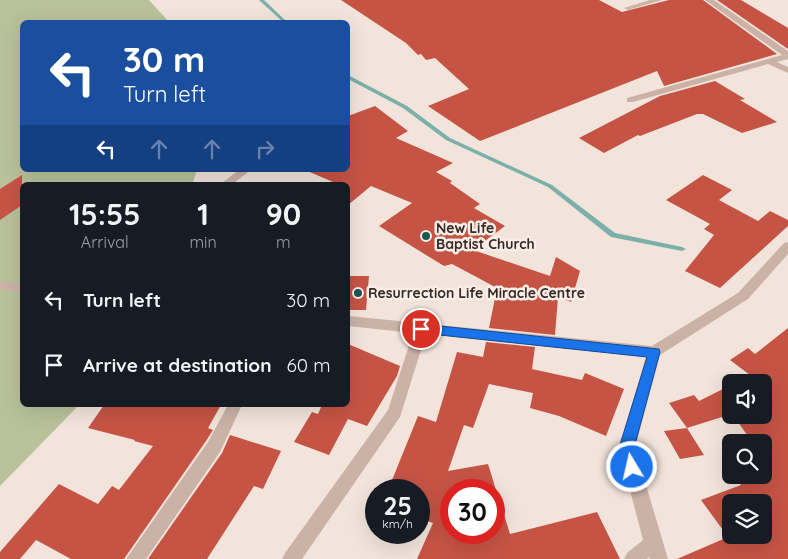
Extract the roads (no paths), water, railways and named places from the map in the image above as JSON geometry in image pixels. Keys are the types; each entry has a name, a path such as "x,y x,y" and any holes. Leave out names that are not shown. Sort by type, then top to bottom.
{"street":[{"path":"628,8 658,0"},
{"path":"709,0 788,56"},
{"path":"630,100 788,56"},
{"path":"770,62 788,70"},
{"path":"228,182 243,172"},
{"path":"350,321 654,352 742,296 788,246"},
{"path":"0,285 20,288"},
{"path":"291,559 395,413 421,329"},
{"path":"633,559 656,551 626,448 654,352"},
{"path":"135,559 214,447 234,407"}],"waterway":[{"path":"261,0 283,20"},
{"path":"350,78 405,107 448,139 550,186 613,235 682,249"}],"place":[{"name":"New Life Baptist Church","path":"426,236"},
{"name":"Resurrection Life Miracle Centre","path":"358,293"}]}
